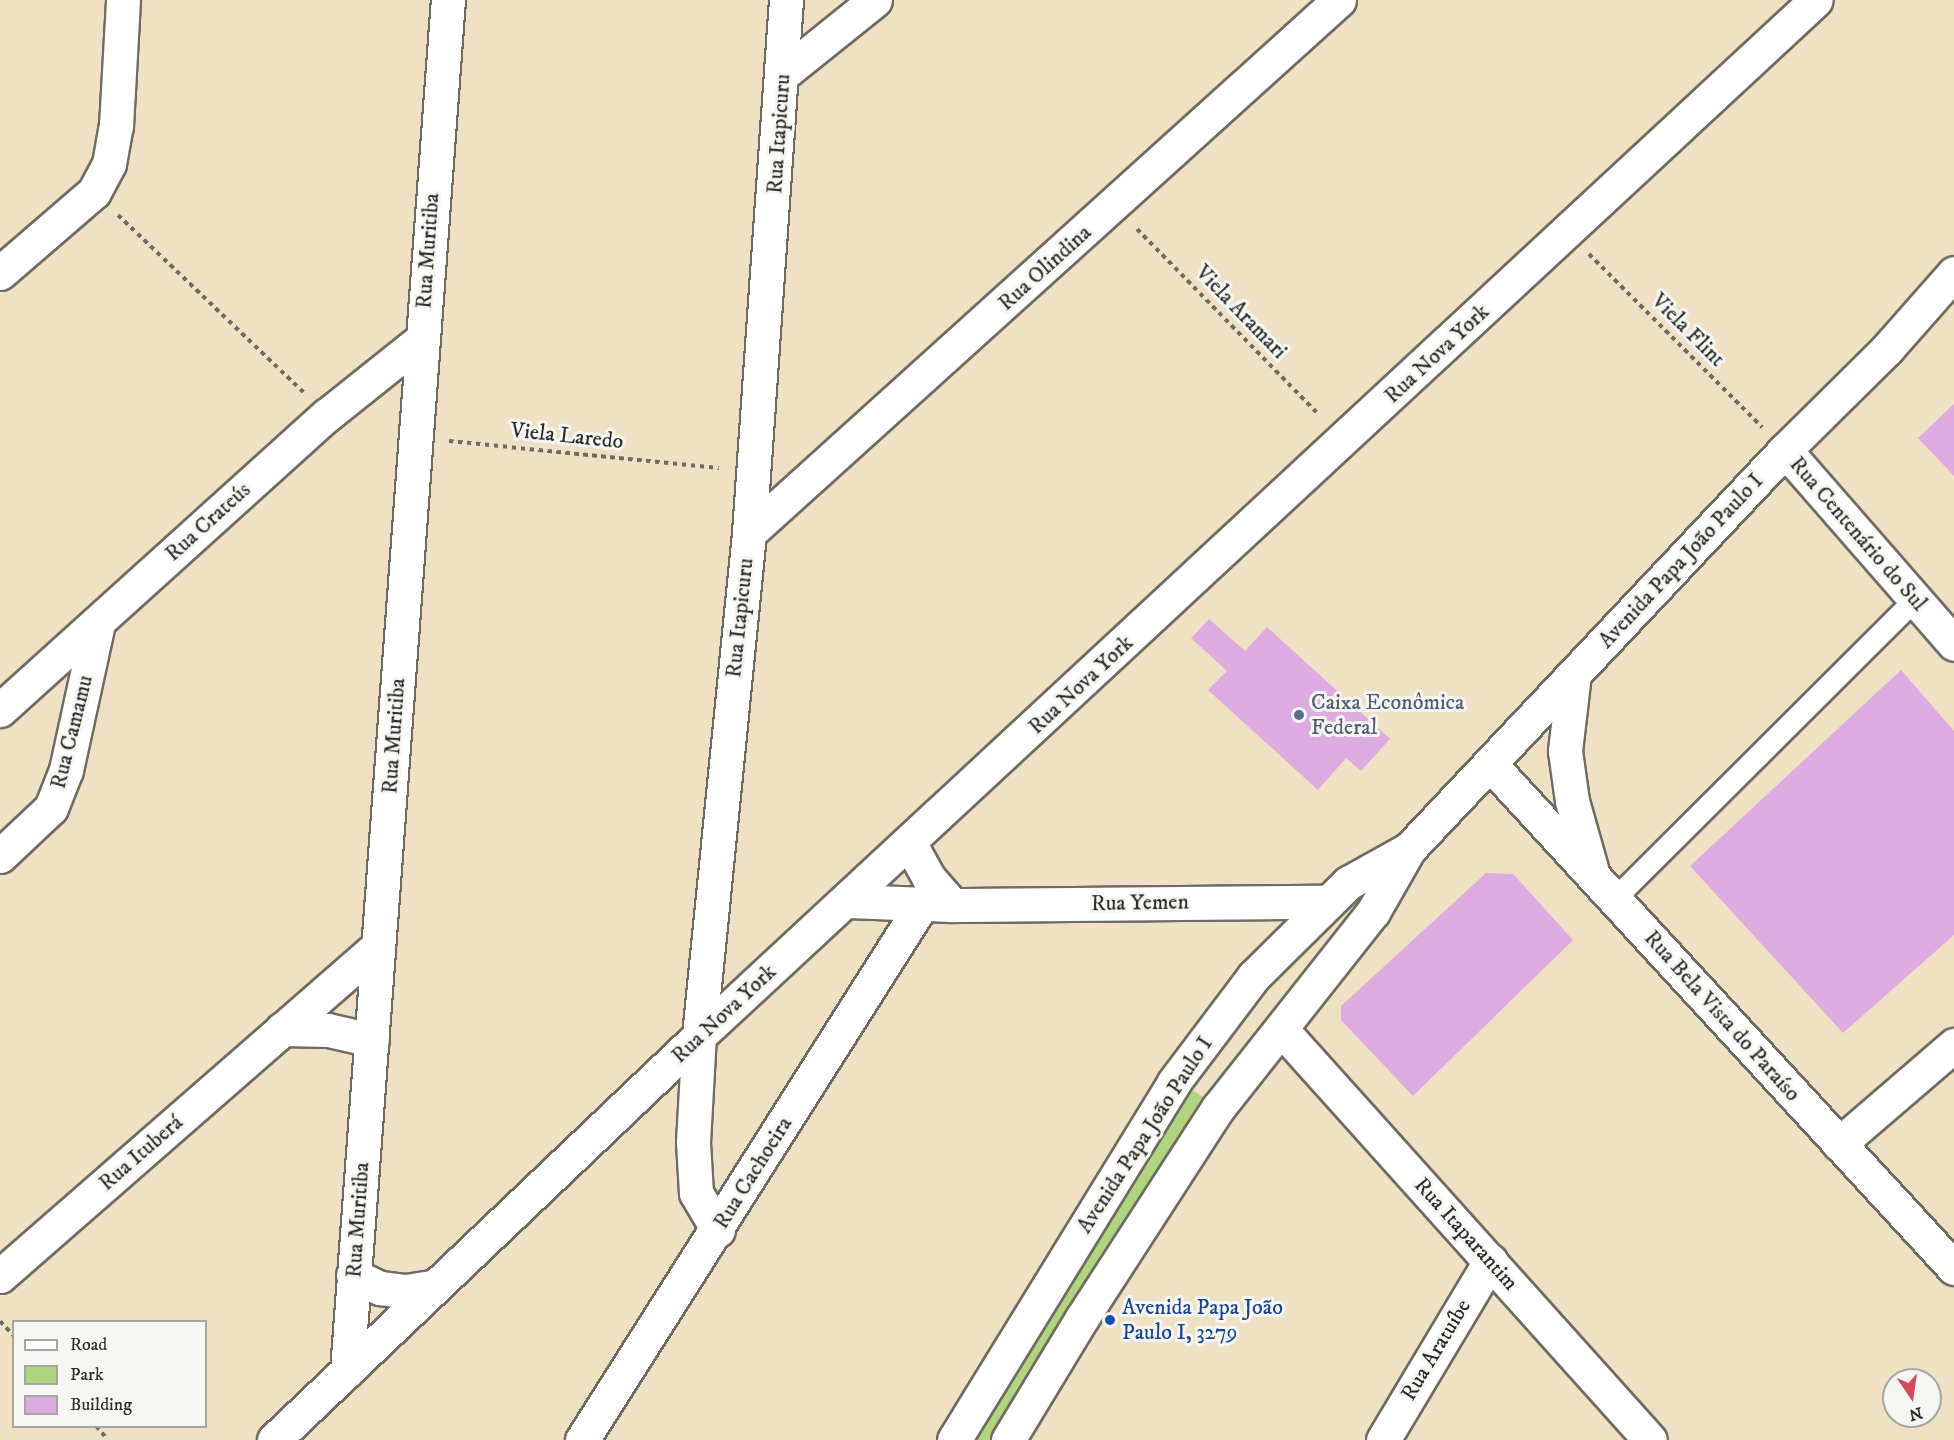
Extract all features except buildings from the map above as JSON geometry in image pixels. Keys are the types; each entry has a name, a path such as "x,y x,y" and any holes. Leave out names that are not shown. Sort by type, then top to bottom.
{"street":[{"path":"0,273 94,192 109,164 116,126 123,0"},
{"name":"Rua Muritiba","path":"347,1371 416,438 421,340 448,0"},
{"name":"Rua Itapicuru","path":"718,1230 696,1193 693,1142 699,1036 749,533 783,74 786,0"},
{"path":"783,74 875,0"},
{"name":"Rua Olindina","path":"749,533 1339,0"},
{"name":"Rua Nova York","path":"347,1371 699,1036 910,844 1816,0"},
{"name":"Avenida Papa João Paulo I","path":"1008,1440 1082,1318 1218,1108 1373,912 1409,849 1785,450 1887,349 1954,273"},
{"name":"Rua Crateús","path":"0,710 327,414 421,340"},
{"name":"Rua Centenário do Sul","path":"1785,450 1954,644"},
{"name":"Rua Camamu","path":"0,856 51,808 66,771 98,623"},
{"path":"1574,674 1565,751 1572,801 1604,887"},
{"name":"Rua Bela Vista do Paraíso","path":"1490,764 1954,1268"},
{"path":"910,844 928,877 937,904"},
{"name":"Avenida Papa João Paulo I","path":"954,1440 1174,1082 1253,977 1348,883 1409,849"},
{"name":"Rua Yemen","path":"848,901 937,904 1328,902"},
{"name":"Rua Cachoeira","path":"582,1440 718,1230 937,904"},
{"name":"Rua Ituberá","path":"0,1276 378,946"},
{"path":"282,1029 328,1030 372,1040"},
{"name":"Rua Itaparantim","path":"1281,1029 1650,1440"},
{"path":"1839,1144 1954,1045"},
{"name":"Rua Aratuíbe","path":"1383,1440 1490,1261"},
{"path":"353,1275 389,1289 406,1291 436,1286"},
{"path":"274,1440 347,1371"}],"lane":[{"path":"1604,887 1915,599"}],"path":[{"path":"94,192 327,414"},
{"name":"Viela Aramari","path":"1114,205 1344,441"},
{"name":"Viela Flint","path":"1568,232 1785,450"},
{"name":"Viela Laredo","path":"416,438 716,468"},
{"path":"0,1322 12,1334"},
{"path":"98,1428 108,1440"}],"green space":[{"path":"1192,1090 1203,1097 992,1440 973,1440"}],"place":[{"name":"Caixa Econômica Federal","path":"1299,715"},
{"name":"Avenida Papa João Paulo I, 3279","path":"1110,1320"}]}
